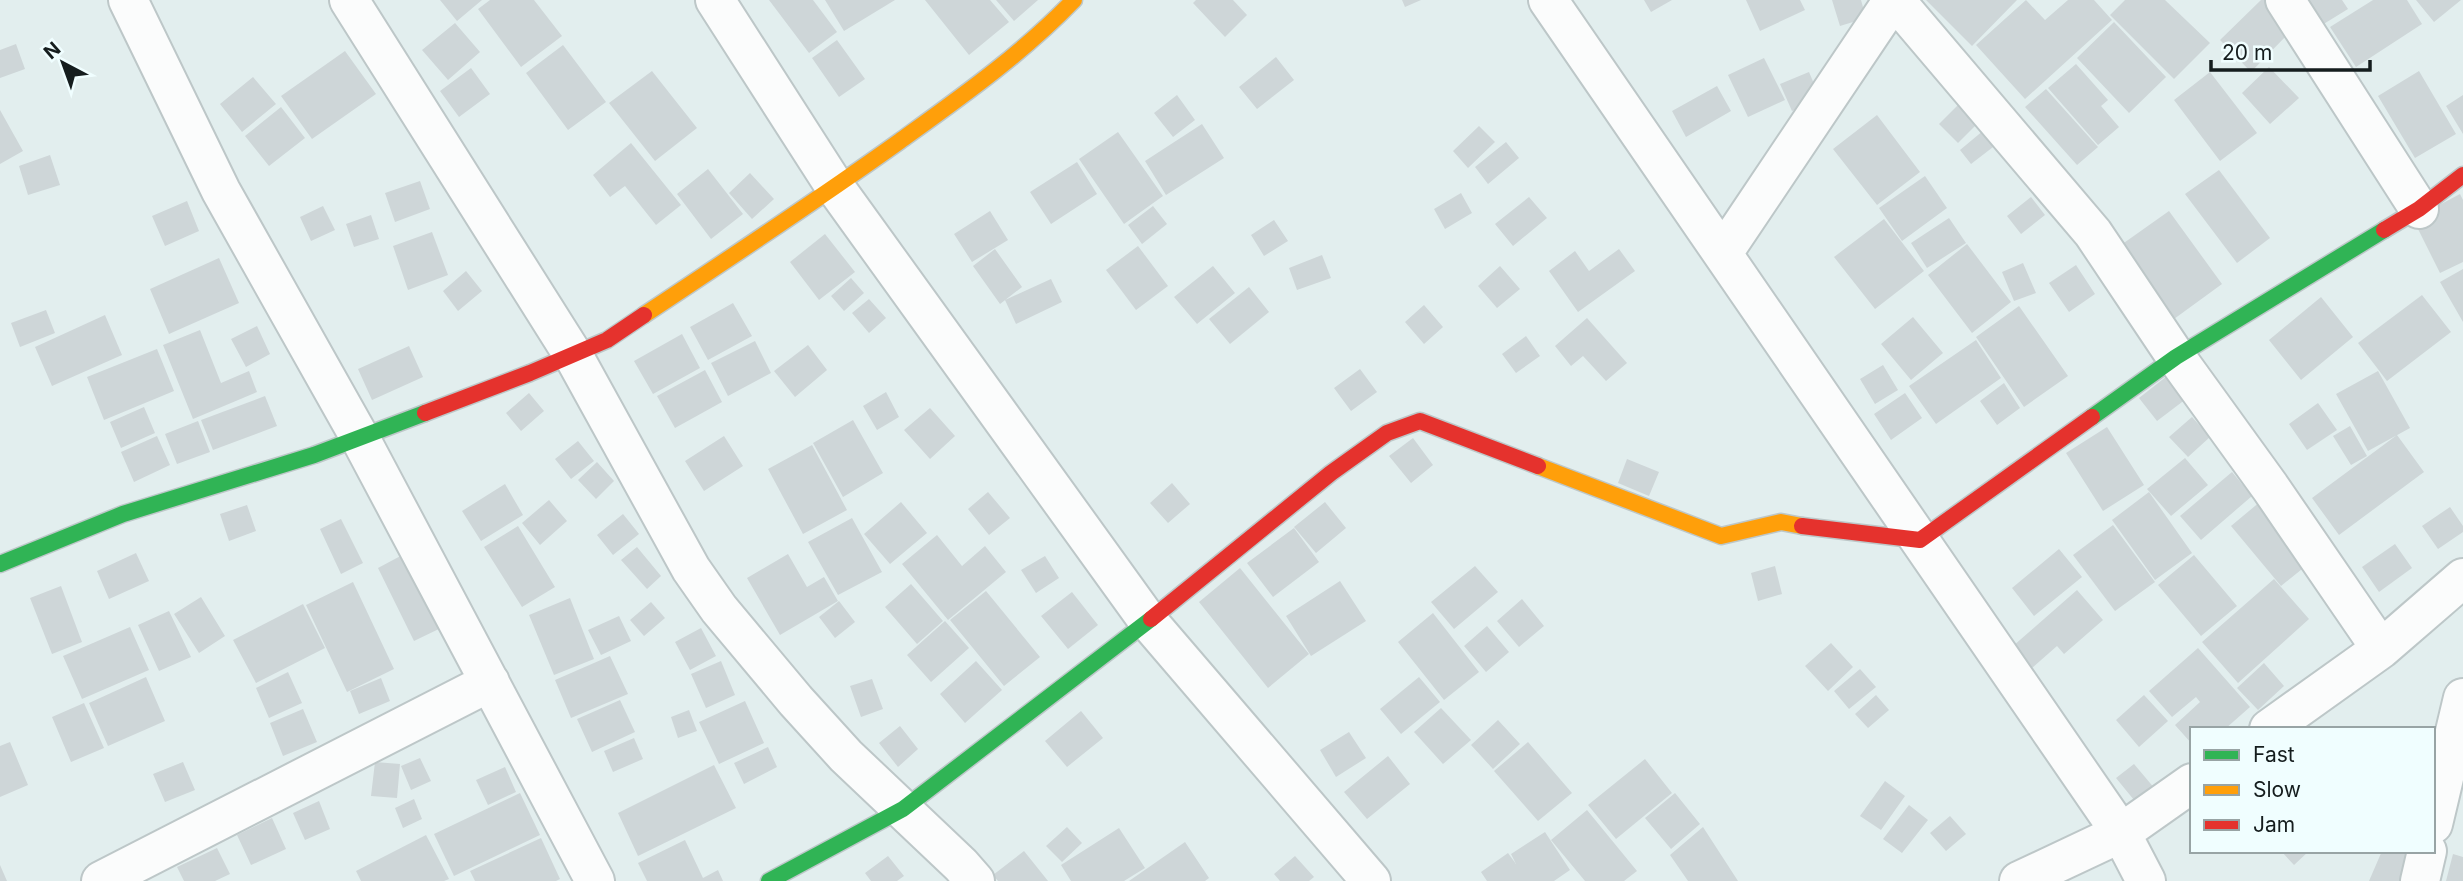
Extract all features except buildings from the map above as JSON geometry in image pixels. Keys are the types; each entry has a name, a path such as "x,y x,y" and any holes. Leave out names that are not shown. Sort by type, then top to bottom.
{"street":[{"path":"128,0 221,191 359,438 595,881"},
{"path":"349,0 573,355 691,569 719,609 837,747 961,864 975,881"},
{"path":"715,0 835,187 1148,621 1371,881"},
{"path":"0,564 123,514 314,455 607,341 835,187 943,110 1029,44 1074,0"},
{"path":"1548,0 2121,833 2146,881"},
{"path":"1723,253 1894,0 2093,233 2176,357 2270,486 2381,649"},
{"path":"2285,0 2419,209"},
{"path":"769,881 903,809 1148,621 1331,473 1387,433 1420,421 1721,536 1781,522 1824,530 1920,540 2176,357 2419,209 2463,175"},
{"path":"2272,727 2381,649 2463,578"},
{"path":"101,881 490,682"},
{"path":"2435,816 2463,698"},
{"path":"2019,881 2121,833 2190,784"},
{"path":"2420,881 2427,853"}],"traffic: fast":[{"path":"2092,417 2176,357 2384,230"},
{"path":"0,564 123,514 314,455 425,413"},
{"path":"769,881 903,809 1151,619"}],"traffic: slow":[{"path":"644,315 946,108 1012,57 1074,0"},
{"path":"1538,466 1721,536 1781,522 1802,526"}],"traffic: jam":[{"path":"2384,230 2419,209 2463,175"},
{"path":"425,413 607,340 644,315"},
{"path":"1802,526 1920,540 2092,417"},
{"path":"1151,619 1331,473 1387,433 1420,421 1538,466"}]}
